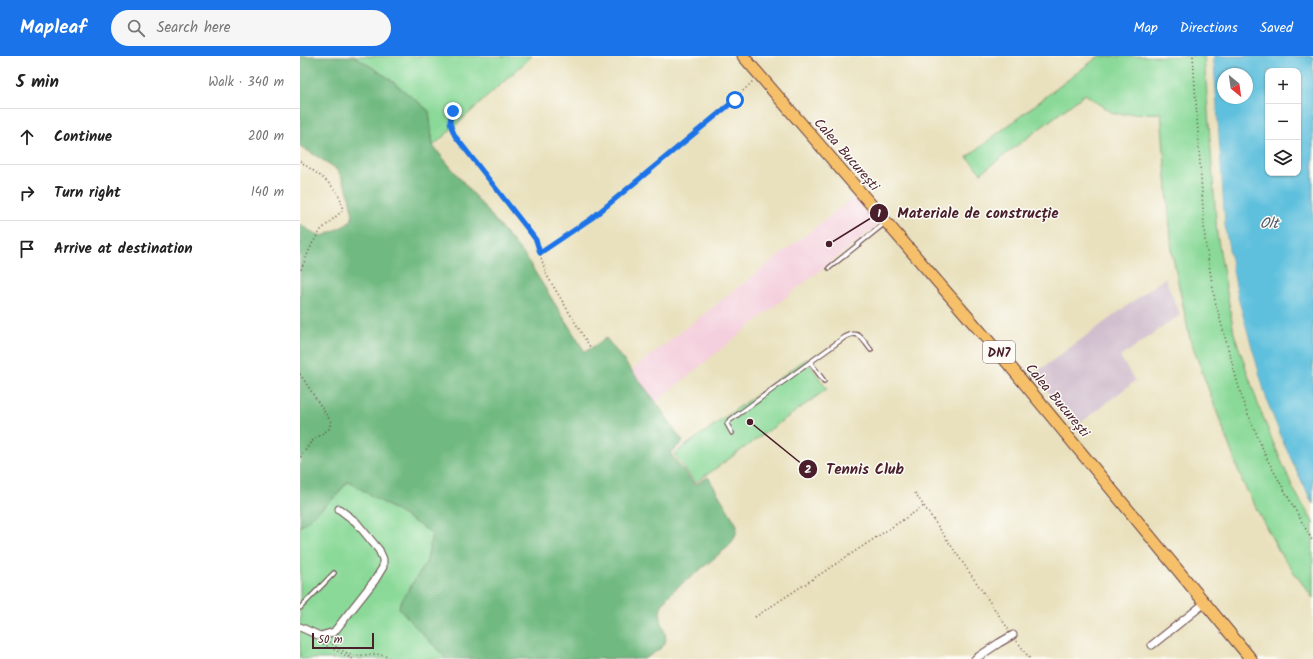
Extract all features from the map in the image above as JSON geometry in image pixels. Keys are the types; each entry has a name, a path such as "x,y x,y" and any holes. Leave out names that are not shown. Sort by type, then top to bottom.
{"highway":[{"name":"Calea București","path":"743,56 1039,400 1205,603 1247,658"}],"street":[{"path":"300,627 320,636 322,639 334,632 375,580 383,567 383,559 379,550 356,522 339,509"},
{"path":"1152,644 1205,603"},
{"path":"975,659 1013,635"}],"lane":[{"path":"829,268 886,223"},
{"path":"732,432 727,426 729,421 845,337 854,333 858,334 870,350"},
{"path":"810,362 824,381"},
{"path":"300,608 334,573"}],"path":[{"path":"1193,56 1205,240 1215,301 1243,402 1267,459 1313,542"},
{"path":"540,253 603,209 735,100 753,83 758,75"},
{"path":"458,106 450,118 455,136 536,240 546,274 590,347"},
{"path":"300,161 332,186 343,204 342,211 321,230 312,244 300,272"},
{"path":"300,374 329,416 331,422 329,428 311,442 300,458"},
{"path":"915,493 1030,659"},
{"path":"755,618 924,506"},
{"path":"322,639 353,659"},
{"path":"322,639 352,655 387,656 390,659"}],"shaded area":[{"path":"857,195 881,223 781,301 656,402 632,370"},
{"path":"1165,278 1180,315 1120,357 1135,381 1075,427 1034,374"}],"green space":[{"path":"300,56 354,56 387,77 429,111 433,146 525,256 585,352 606,338 656,402 683,442 670,453 695,485 708,477 737,525 735,536 729,546 675,589 663,603 660,614 666,641 660,649 644,659 447,659 399,608 400,603 427,561 432,533 348,481 336,496 300,527 300,224 313,233 323,236 346,225 351,220 353,215 348,192 341,176 334,167 300,146"},
{"path":"354,56 532,56 433,146 429,111 387,77"},
{"path":"1099,56 1204,56 1217,234 1234,333 1258,404 1273,442 1294,490 1313,522 1313,598 1281,555 1243,483 1190,339 1172,253 1161,113 1114,114 1085,94 981,173 967,157"},
{"path":"806,359 827,389 695,483 674,454"},
{"path":"348,481 432,533 427,561 400,603 399,608 447,659 300,659 300,527 336,496"}],"water":[{"name":"Olt","path":"1213,56 1313,56 1313,504 1284,445 1267,402 1238,299 1225,230"}],"pier":[{"path":"1211,56 1213,56 1225,230 1238,299 1267,402 1284,445 1313,506 1301,486 1282,446 1265,402 1236,299 1223,230"}],"place":[{"name":"Materiale de construcție","path":"829,244"},
{"name":"Tennis Club","path":"750,422"}],"route":[{"path":"453,111 450,118 455,136 462,143 536,240 540,253 592,218 735,100"}]}
